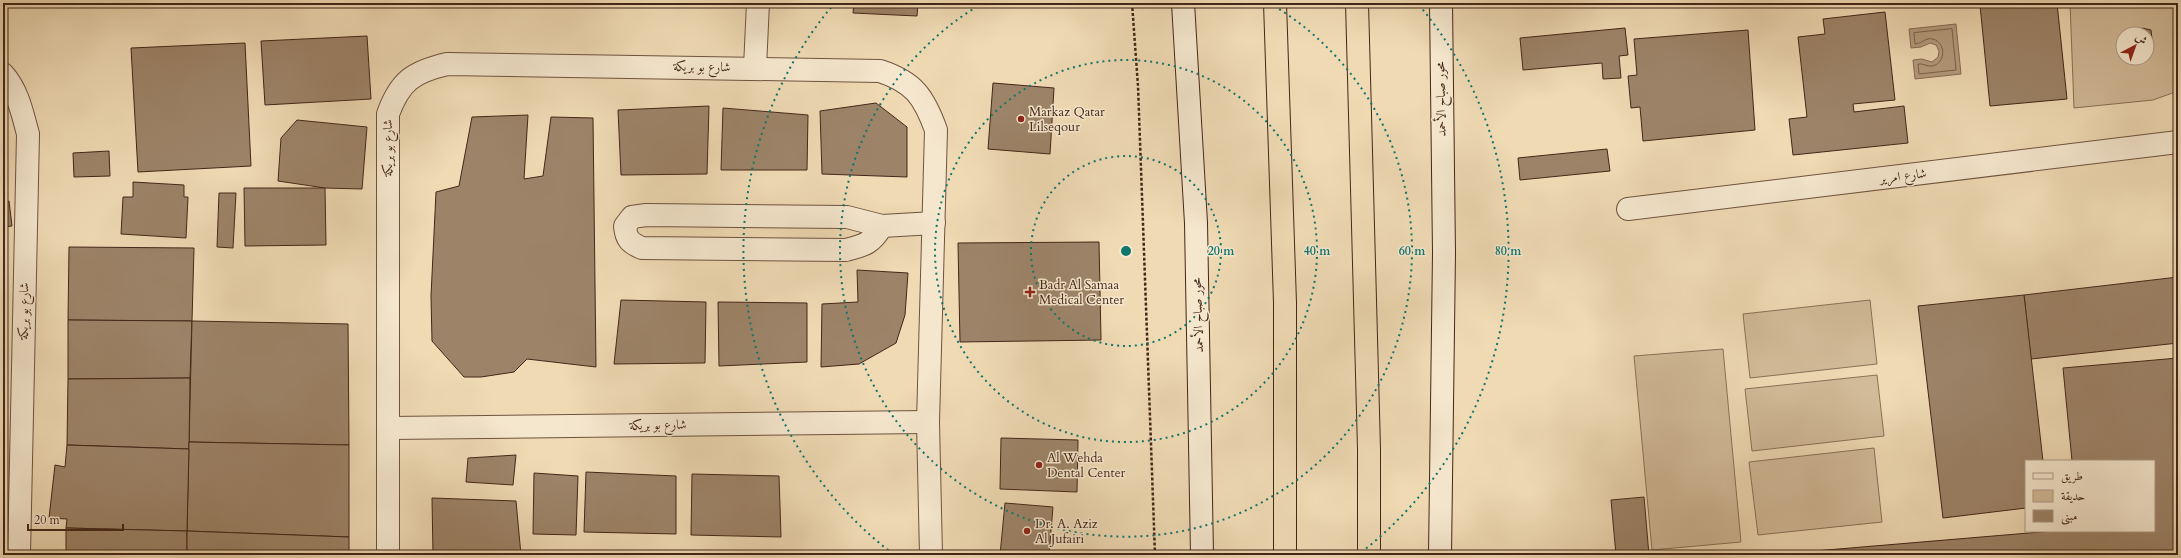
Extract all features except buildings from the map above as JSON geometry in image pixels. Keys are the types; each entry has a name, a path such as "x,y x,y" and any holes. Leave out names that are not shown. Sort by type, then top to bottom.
{"highway":[{"path":"1275,3 1285,303 1285,555"},
{"path":"1357,3 1369,449 1369,555"}],"street":[{"path":"755,67 758,3"},
{"name":"محور صباح الأحمد","path":"1183,3 1196,223 1202,555"},
{"name":"محور صباح الأحمد","path":"1440,555 1444,253 1441,3"},
{"name":"شارع بو بريكة","path":"388,555 388,114 395,94 409,78 423,70 447,64 755,67 880,71 899,77 914,88 927,105 936,130 928,422 931,555"},
{"name":"شارع بو بريكة","path":"3,74 13,85 28,134 19,555"},
{"name":"شارع امرير","path":"1628,209 2178,142"},
{"path":"882,226 874,238 865,246 846,250 642,248 631,244 626,235 625,226 632,217 646,215 847,217 882,226 934,223"},
{"path":"748,216 749,249"},
{"name":"شارع بو بريكة","path":"388,428 928,422"}],"path":[{"path":"1132,3 1138,86 1155,555"}],"green space":[{"path":"2070,3 2178,3 2178,91 2153,100 2074,108"},
{"path":"1870,300 1877,364 1750,378 1743,314"},
{"path":"1723,349 1741,542 1652,550 1634,356"},
{"path":"1877,375 1884,436 1752,451 1745,389"},
{"path":"1874,448 1882,522 1758,535 1749,462"}],"water":[{"path":"1956,24 1961,74 1915,79 1913,60 1922,59 1932,62 1938,57 1939,51 1936,45 1930,43 1921,47 1911,48 1909,29"}],"place":[{"name":"Markaz Qatar Lilseqour","path":"1021,119"},
{"name":"Badr Al Samaa Medical Center","path":"1030,292"},
{"name":"Al Wehda Dental Center","path":"1039,465"},
{"name":"Dr. A. Aziz Al Jufairi","path":"1027,531"}]}
